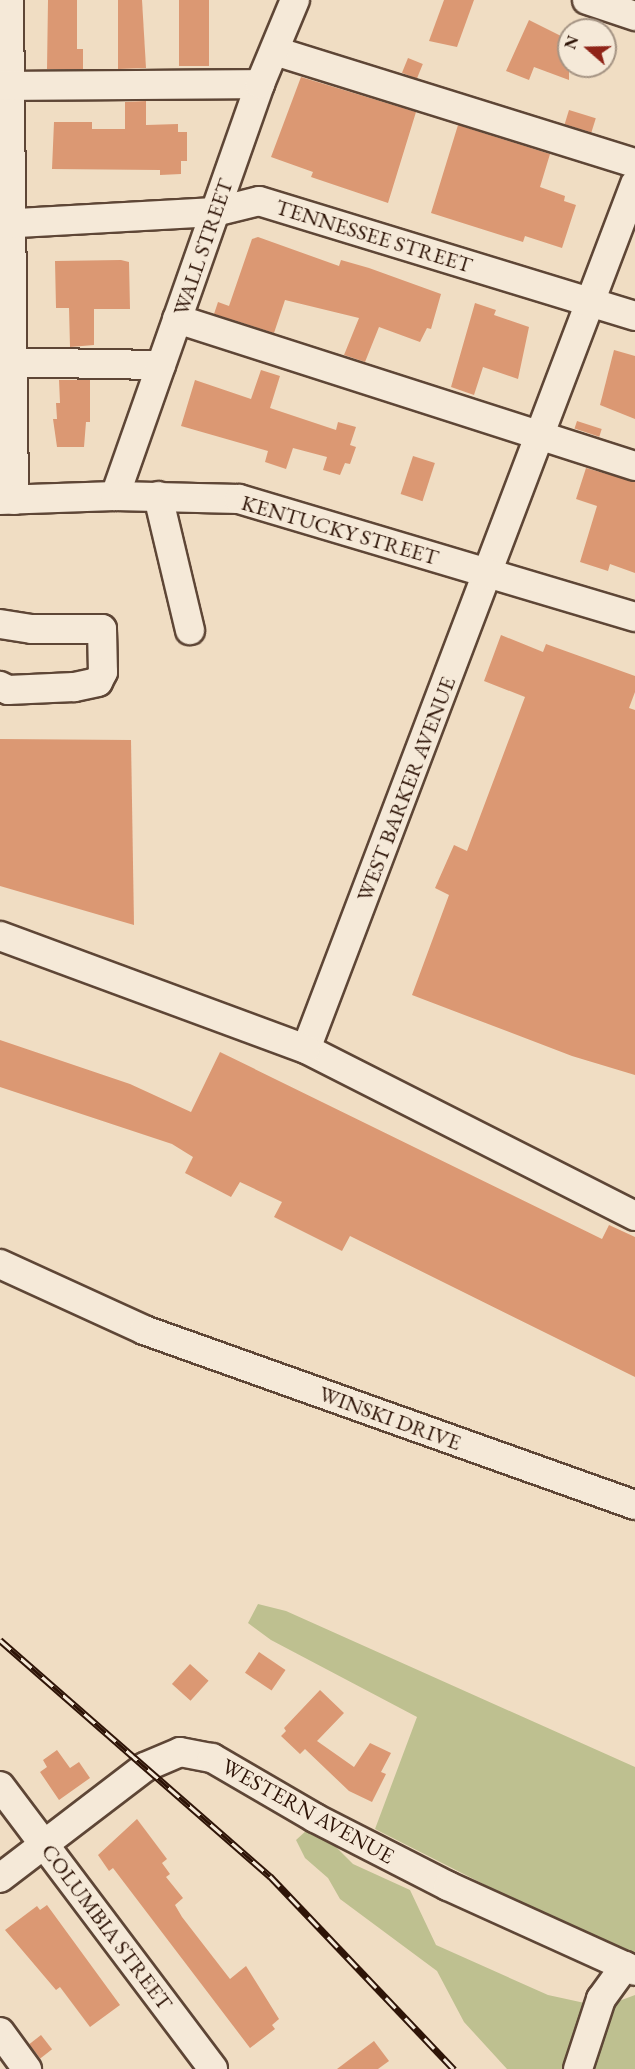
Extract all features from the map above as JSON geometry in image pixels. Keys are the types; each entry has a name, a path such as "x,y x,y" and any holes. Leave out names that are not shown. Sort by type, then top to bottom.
{"street":[{"path":"7,500 4,86 9,0"},
{"name":"WALL STREET","path":"115,496 260,84 295,0"},
{"path":"587,0 635,16"},
{"path":"275,51 635,163"},
{"path":"4,86 260,84"},
{"name":"WEST BARKER AVENUE","path":"306,1049 635,184"},
{"name":"TENNESSEE STREET","path":"4,224 215,212 259,201 635,316"},
{"path":"177,319 635,466"},
{"path":"6,362 161,365"},
{"name":"KENTUCKY STREET","path":"7,500 115,496 239,499 635,617"},
{"path":"158,496 190,630"},
{"path":"0,624 32,629 102,629 103,672 98,682 74,687 8,690 0,686"},
{"path":"0,936 306,1049 635,1216"},
{"name":"WINSKI DRIVE","path":"0,1264 144,1330 635,1505"},
{"name":"WESTERN AVENUE","path":"0,1878 145,1767 180,1752 212,1758 315,1818 448,1886 630,1969"},
{"name":"COLUMBIA STREET","path":"0,1785 45,1842 213,2069"},
{"path":"578,2069 601,1999 630,1969"},
{"path":"0,2032 27,2069"}],"green space":[{"path":"258,1604 286,1611 635,1767 635,1961 375,1829 417,1717 271,1640 248,1623"},
{"path":"307,1830 325,1836 353,1864 410,1890 436,1945 548,1995 603,2007 635,1995 635,2069 507,2069 464,2022 437,1971 340,1899 328,1878 305,1858 296,1840"}],"building":[{"path":"48,0 77,0 77,49 83,49 83,69 47,69"},
{"path":"118,0 142,0 146,68 118,69"},
{"path":"179,0 209,0 209,66 179,66"},
{"path":"444,0 474,0 457,47 429,41"},
{"path":"529,20 557,34 557,76 534,67 529,80 506,71"},
{"path":"408,58 423,64 417,79 402,73"},
{"path":"301,77 416,112 388,203 311,177 313,172 271,157"},
{"path":"146,101 146,125 178,124 178,132 187,132 187,161 181,161 181,174 160,175 160,170 52,169 54,122 92,122 92,129 125,129 125,102"},
{"path":"569,110 596,118 591,133 565,124"},
{"path":"458,125 550,154 540,187 565,196 564,201 576,205 562,248 525,236 523,242 431,213"},
{"path":"258,237 339,266 341,260 441,294 431,329 427,328 420,342 379,327 365,362 344,355 359,318 285,300 274,333 214,314 218,302 229,306 252,239"},
{"path":"121,260 129,262 130,309 94,309 94,345 70,347 69,308 56,308 55,261"},
{"path":"475,303 496,310 494,315 529,327 518,379 483,367 474,395 451,387"},
{"path":"614,350 635,356 635,419 600,405"},
{"path":"261,370 280,376 270,408 336,430 338,422 356,427 350,445 356,447 350,464 345,463 340,475 323,470 327,457 293,448 286,469 265,462 268,451 181,426 195,380 251,399"},
{"path":"59,380 90,380 90,422 86,422 84,447 57,447 53,419 57,419 56,403 60,403"},
{"path":"577,421 602,429 599,437 575,429"},
{"path":"413,456 435,463 423,501 401,494"},
{"path":"586,468 635,482 635,573 610,564 608,571 580,562 597,506 576,499"},
{"path":"501,635 543,652 546,644 635,676 635,692 629,708 635,710 635,1075 572,1056 412,995 449,895 435,888 454,845 467,851 525,697 484,681"},
{"path":"0,739 131,740 134,925 0,886"},
{"path":"0,1040 130,1084 191,1112 220,1052 602,1239 609,1225 635,1237 635,1377 350,1236 342,1251 274,1217 282,1202 240,1182 231,1197 185,1173 193,1157 172,1144 0,1087"},
{"path":"259,1652 286,1670 272,1691 245,1673"},
{"path":"190,1664 209,1681 191,1701 172,1684"},
{"path":"320,1690 344,1713 317,1741 354,1767 370,1743 391,1753 381,1772 386,1774 372,1802 349,1791 305,1749 300,1754 281,1736 286,1731 284,1728"},
{"path":"57,1750 70,1768 79,1762 90,1778 59,1800 40,1772 47,1767 43,1760"},
{"path":"137,1819 167,1859 162,1863 170,1874 166,1877 183,1898 175,1905 182,1917 230,1979 246,1966 279,2019 272,2025 275,2029 250,2048 113,1868 109,1871 98,1855"},
{"path":"47,1905 120,2005 90,2027 60,1987 56,1990 5,1930 37,1906 40,1910"},
{"path":"41,2035 52,2049 40,2058 29,2044"},
{"path":"374,2041 389,2061 378,2069 337,2069"}],"railway":[{"path":"0,1640 270,1876 454,2069"}]}
